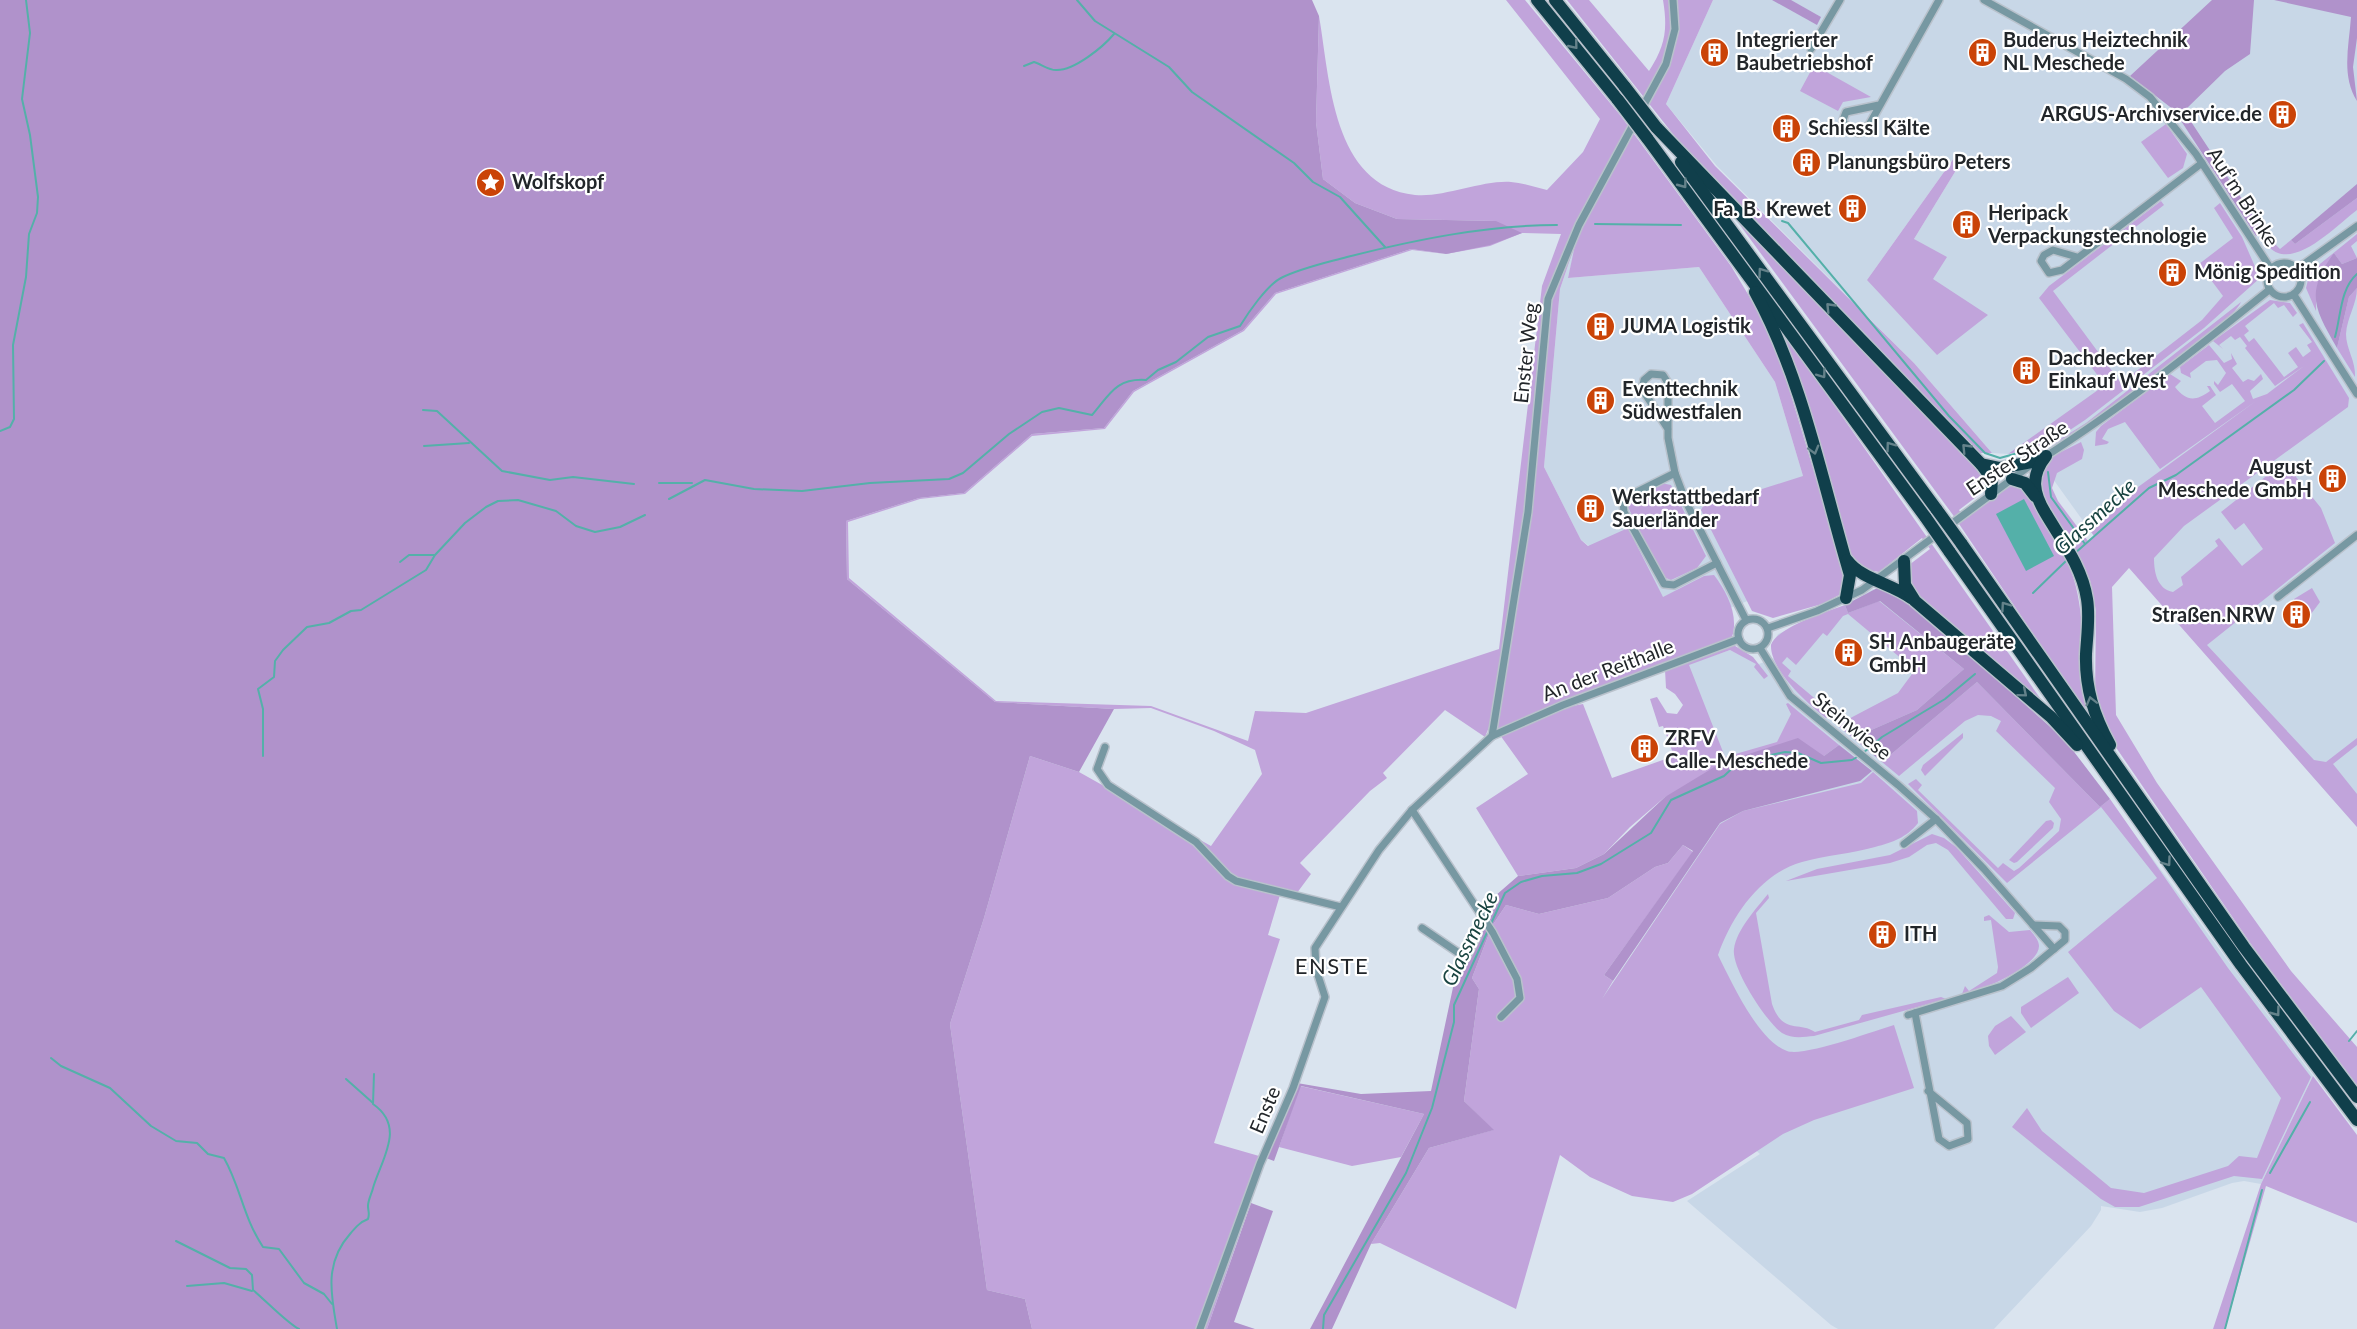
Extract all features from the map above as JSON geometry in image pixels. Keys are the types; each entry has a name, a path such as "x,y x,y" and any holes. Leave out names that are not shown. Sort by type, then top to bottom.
{"highway":[{"path":"1537,0 1618,100 1726,242 1926,518 2133,815 2355,1118"},
{"path":"1555,0 1656,127 1937,510 2244,947 2357,1097"},
{"path":"1656,127 1981,464 1992,479 1991,494"},
{"path":"1726,242 1767,314 1785,354 1844,556 1850,581 1846,598"},
{"path":"1981,464 2000,468 2042,458"},
{"path":"2036,496 2035,475 2042,458"},
{"path":"2012,479 2025,483 2036,496 2075,561 2087,600 2086,674 2092,706 2102,731 2146,809"},
{"path":"1844,556 1855,569 1899,589 1915,601 2051,717 2133,815"},
{"path":"1904,561 1905,585 1915,601"}],"street":[{"name":"Enster Weg","path":"1492,736 1528,513 1548,299 1579,225 1666,64 1674,29 1673,0"},
{"path":"1811,49 1840,0"},
{"path":"1879,105 1846,112 1843,120 1846,128 1855,133 1861,132 1869,125 1939,0"},
{"name":"Auf'm Brinke","path":"1984,0 2134,85 2174,124 2271,269"},
{"path":"2077,257 2053,250 2044,255 2041,261 2046,271 2053,273 2062,270 2202,163"},
{"path":"2297,269 2357,226"},
{"path":"2284,263 2297,269 2301,283 2294,295 2283,298 2269,290 2267,277 2271,269 2284,263"},
{"name":"Enster Straße","path":"1767,628 1846,598 1878,580 1991,494 2042,458 2088,430 2156,380 2269,290"},
{"path":"2294,295 2357,394"},
{"path":"1668,429 1642,389 1644,380 1651,374 1663,375 1668,383 1668,429 1675,473 1746,620"},
{"path":"1675,473 1627,497 1623,506 1624,512 1664,584 1674,585 1717,563"},
{"path":"2278,597 2357,535"},
{"path":"1746,620 1760,620 1767,628 1768,639 1760,648 1746,648 1738,639 1739,627 1746,620"},
{"name":"An der Reithalle","path":"1492,736 1563,705 1738,639"},
{"name":"Steinwiese","path":"1760,648 1790,696 1868,759 1936,819 1984,869 2054,949"},
{"name":"Enste","path":"1200,1329 1260,1164 1293,1088 1325,997 1316,969 1315,948 1378,850 1412,810 1492,736"},
{"path":"1105,747 1097,769 1108,785 1196,842 1228,876 1260,888 1341,908"},
{"path":"1412,810 1493,933 1509,963 1520,990 1518,1002 1501,1017"},
{"path":"1904,844 1936,819"},
{"path":"1422,928 1466,958 1483,920"},
{"path":"1928,1091 1967,1123 1968,1138 1948,1146 1939,1139 1928,1091 1912,1014 1996,988 2023,973 2065,940 2063,928 2033,925"}],"shaded area":[{"path":"0,0 1312,0 1319,16 1316,122 1323,179 1355,203 1397,219 1496,221 1522,233 1490,245 1446,254 1411,249 1275,293 1243,330 1133,391 1104,428 1032,434 964,493 919,498 846,521 847,579 995,702 1114,709 1079,772 1030,756 984,918 950,1024 987,1290 1025,1299 1032,1329 0,1329"},
{"path":"1506,0 1525,0 1620,115 1731,266 1755,306 1781,362 1847,581 1843,593 1822,604 1773,618 1752,611 1701,510 1707,499 1717,498 1721,502 1803,476 1775,382 1699,267 1568,278 1575,245 1560,289 1544,467 1581,540 1588,546 1628,528 1663,597 1704,576 1714,575 1733,613 1732,637 1497,729 1489,727 1485,737 1445,710 1383,773 1387,778 1370,791 1300,863 1311,874 1294,897 1280,895 1268,935 1280,939 1214,1143 1266,1158 1207,1329 1032,1329 1025,1299 987,1290 950,1024 984,918 1030,756 1079,772 1211,846 1262,774 1255,750 1214,731 1151,708 1114,709 995,702 847,579 846,521 919,498 964,493 1032,434 1104,428 1133,391 1243,330 1275,293 1411,249 1446,254 1496,221 1397,219 1355,203 1323,179 1316,122 1319,16 1332,98 1340,126 1351,151 1367,172 1387,187 1415,195 1438,194 1500,182 1524,184 1547,190 1583,152 1600,119","holes":["1522,233 1561,234 1542,286 1499,649 1306,713 1255,711 1248,741 1151,706 996,701 849,578 848,522 920,499 965,494 1032,436 1105,429 1134,392 1244,331 1276,294 1412,250 1446,254 1490,246"]},
{"path":"1567,0 1589,0 1649,71 1659,54 1664,37 1663,0 1713,0 1666,104 1715,166 1914,363 1992,453 1976,453 1688,153"},
{"path":"1713,0 2357,0 2357,827 2129,567 2086,525 2048,472 2035,448 2008,454 1992,453 1914,363 1717,166 1666,104","holes":["1954,158 1961,162 1914,239 1932,279 1867,280"]},
{"path":"1772,0 1791,0 1821,17 1817,25"},
{"path":"2212,0 2254,0 2250,54 2225,71 2184,111 2263,231 2256,236 2174,110 2130,76"},
{"path":"2274,0 2357,0 2357,38 2353,67 2357,101 2349,81 2348,71 2351,17"},
{"path":"1814,65 1871,97 1843,102 1838,111 1800,91"},
{"path":"2166,124 2187,154 2183,168 2168,178 2141,142"},
{"path":"1954,158 1961,162 1914,239 1947,257 1933,279 1988,315 1937,355 1867,280"},
{"path":"2357,184 2357,198 2295,244 2291,240"},
{"path":"2357,198 2357,210 2327,235 2303,250 2291,254 2280,254 2270,248 2275,244 2280,249 2291,240 2295,244"},
{"path":"2161,201 2164,205 2053,291 2121,383 2202,320 2223,296 2199,264 2233,238 2214,208 2220,203 2242,237 2260,278 2204,328 2085,420 2058,438 2035,448 2008,454 2105,385 2039,298 2049,286"},
{"path":"1734,217 1988,478 1980,494 1959,510 1965,519 2009,486 2018,484 2028,492 2062,550 2076,587 2081,618 2086,712 1953,515"},
{"path":"2357,234 2357,241 2351,246 2357,258 2342,264 2334,253 2316,293 2316,311 2306,288 2310,272"},
{"path":"1578,237 1568,278 1699,267 1775,382 1803,476 1750,600 1730,608 1718,642 1581,540 1544,467 1560,289"},
{"path":"2334,253 2342,264 2357,258 2357,288 2349,297 2337,348 2318,311 2316,300 2319,279"},
{"path":"2357,288 2346,334 2355,377 2337,348 2349,297"},
{"path":"2270,300 2290,303 2297,313 2293,317 2284,305 2278,308 2274,303 2245,326 2249,331 2244,335 2249,342 2254,338 2284,377 2298,367 2288,353 2296,347 2303,357 2311,351 2307,345 2312,342 2299,325 2303,323 2349,398 2348,407 2184,526 2154,558 2155,569 2160,584 2173,592 2183,585 2181,577 2218,546 2215,541 2219,538 2242,566 2263,549 2244,523 2235,530 2221,512 2284,462 2321,508 2335,543 2207,645 2314,760 2326,762 2357,738 2357,745 2333,764 2357,794 2357,827 2129,568 2112,587 2116,715 2157,783 2291,971 2357,1047 2357,1085 2253,947 2115,746 2095,700 2096,611 2090,580 2040,490 2039,473 2049,458 2081,442 2084,450 2082,459 2057,473 2052,488 2058,501 2088,541 2094,536 2086,525 2256,401 2160,469 2125,422 2108,429 2102,439 2109,442 2107,444 2095,446 2096,432 2101,426 2170,374 2181,381 2175,387 2187,397 2200,397 2210,391 2207,386 2210,386 2216,395 2202,406 2215,423 2245,401 2232,384 2220,392 2214,384 2214,381 2218,385 2226,373 2217,360 2206,361 2190,373 2191,378 2181,373 2180,367 2209,345 2224,363 2232,359 2231,353 2237,364 2232,368 2243,382 2248,379 2254,381 2261,374 2263,379 2250,391 2253,399 2267,394 2304,366 2275,386 2245,348 2247,346 2240,337 2235,340 2231,336 2219,345 2223,349 2213,341"},
{"path":"2241,302 2231,315 2210,334 2150,380 2086,424 2043,450 2086,423"},
{"path":"1775,321 2047,708 1918,598 1907,580 1909,565 1930,549 1922,538 1879,572 1862,569 1848,553"},
{"path":"1661,483 1671,485 1706,556 1697,568 1671,580 1659,570 1628,507 1633,497"},
{"path":"2024,499 2054,556 2026,571 1996,514"},
{"path":"1881,586 1901,595 2065,740 2110,799 2100,807 1977,682 1882,762 1853,738 1917,710 1964,669 1880,601 1848,613 1845,605"},
{"path":"2312,588 2320,602 2311,614 2304,602 2297,606 2294,599"},
{"path":"1873,589 1968,653 2065,740 2313,1076 2261,1184 2244,1181 2232,1183 2162,1208 2140,1212 2101,1206 2091,1226 1994,1329 1838,1329 1831,1325 1687,1201 1760,1154 1635,1044 1601,1000 1720,823 1742,811 1681,667 1730,650 1759,664 1774,658 1771,645 1778,634 1845,605"},
{"path":"1879,601 1964,669 1917,710 1853,738 1839,727 1839,724 1898,693 1915,670 1848,614 1843,616 1827,636 1823,633 1796,665 1787,657 1782,663 1791,671 1788,676 1831,712 1835,708 1836,710 1829,718 1826,718 1791,686 1772,655 1771,645 1782,632 1815,616 1845,605 1848,613"},
{"path":"1732,644 1753,657 1768,676 1764,679 1754,667 1756,664 1730,650 1689,665 1725,757 1777,742 1791,714 1786,704 1788,703 1839,745 1824,756 1665,797 1630,827 1604,854 1576,868 1518,876 1476,808 1528,774 1500,735 1557,709 1583,704 1612,778 1674,756 1663,726 1659,727 1650,699 1657,697 1667,713 1677,714 1683,705 1675,694 1666,688 1665,670"},
{"path":"1977,682 2100,807 2110,799 2228,968 2311,1077 2262,1179 2234,1176 2139,1207 2115,1207 2101,1199 2012,1127 2027,1108 2042,1131 2111,1188 2144,1193 2228,1166 2239,1156 2257,1158 2281,1098 2201,987 2140,1029 2114,1011 2068,952 2157,878 2101,807 2007,883 1908,784 1916,779 1922,785 1918,790 1998,868 2003,863 2014,871 2019,868 2059,831 2061,819 2049,802 2055,788 1996,731 2001,721 1991,716 1978,715 1965,721 1899,776 1882,762"},
{"path":"1963,733 1963,738 1925,776 1921,770 1923,765"},
{"path":"1798,738 1824,756 1839,745 1872,771 1860,781 1743,811 1720,823 1613,981 1604,975 1693,851 1683,845 1668,863 1655,867 1608,898 1539,914 1506,905 1492,926 1472,978 1479,989 1464,1101 1494,1130 1429,1148 1371,1244 1332,1329 1310,1329 1424,1114 1301,1086 1274,1161 1266,1158 1297,1083 1361,1094 1431,1091 1458,964 1495,896 1518,876 1576,868 1604,854 1665,797 1721,763"},
{"path":"1873,772 1917,811 1918,823 1904,836 1893,841 1802,862 1773,876 1750,898 1740,912 1718,955 1746,1009 1776,1045 1787,1051 1808,1050 1894,1025 1914,1088 1814,1120 1783,1134 1692,1194 1673,1202 1632,1196 1590,1177 1560,1155 1516,1309 1380,1243 1371,1244 1429,1148 1493,1130 1464,1101 1479,989 1472,978 1492,926 1506,905 1539,914 1608,898 1655,867 1668,863 1683,845 1693,852 1604,975 1613,981 1602,999 1720,824 1743,811 1861,783"},
{"path":"2051,820 2054,823 2053,828 2017,862 2009,860 2046,821"},
{"path":"1932,834 1944,838 1956,847 2015,913 2013,919 2006,919 1948,850 1936,843 1927,845 1909,857 1890,863 1786,881 1817,869 1890,855"},
{"path":"1768,894 1769,898 1756,913 1772,1004 1776,1014 1786,1024 1815,1032 1859,1020 1862,1015 1941,997 1946,999 1814,1036 1794,1037 1782,1033 1751,994 1738,969 1734,949 1739,934"},
{"path":"1989,915 2009,932 2030,930 2039,946 2036,954 2019,970 1981,989 1962,994 1965,986 1969,991 1997,973 1991,920 1984,921 1984,917"},
{"path":"2068,977 2079,993 2031,1028 2021,1013 2021,1007"},
{"path":"2011,1016 2026,1032 1995,1055 1989,1046 1988,1036 1995,1026"},
{"path":"2313,1076 2357,1135 2357,1223 2266,1186 2225,1329 2213,1329 2261,1184"},
{"path":"1300,1086 1424,1114 1401,1157 1352,1166 1279,1147"},
{"path":"1251,1203 1273,1211 1234,1322 1255,1329 1207,1329"}],"waterway":[{"path":"0,431 10,427 14,419 13,345 26,277 29,234 37,213 38,197 30,135 22,99 30,33 26,0"},
{"path":"1077,0 1095,21 1169,67 1192,92 1294,163 1313,182 1340,197 1385,247"},
{"path":"1024,66 1034,62 1051,69 1064,69 1088,57 1114,34"},
{"path":"1782,221 1788,223 1949,416 1985,453 2000,458 2025,451"},
{"path":"1595,224 1681,225"},
{"path":"669,499 705,480 754,489 802,491 870,483 949,479 963,473 1009,434 1042,412 1059,408 1092,415 1109,394 1120,385 1136,380 1146,380 1158,370 1176,362 1208,337 1240,326 1264,293 1289,274 1347,257 1424,239 1504,228 1557,225"},
{"name":"Glassmecke","path":"2335,337 2344,295 2351,280 2357,274"},
{"name":"Glassmecke","path":"2074,554 2149,488 2176,475 2294,390 2324,361"},
{"path":"423,410 437,411 502,471 550,480 573,477 634,484"},
{"path":"424,446 469,443"},
{"path":"2048,472 2051,497 2085,544"},
{"path":"659,483 692,483"},
{"path":"263,756 263,709 258,689 274,677 275,661 283,650 307,627 329,623 351,611 361,610 426,570 435,555 465,523 486,507 498,501 518,500 556,511 576,526 595,532 620,527 645,515"},
{"path":"400,562 409,555 434,555"},
{"name":"Glassmecke","path":"2033,593 2068,559"},
{"name":"Glassmecke","path":"1863,753 1882,737 1945,699 1975,674"},
{"name":"Glassmecke","path":"1323,1329 1324,1315 1406,1173 1432,1108 1454,1022 1454,1005 1505,893 1521,882 1542,876 1577,873 1601,864 1651,833 1671,800 1724,776 1739,762 1785,752 1798,753 1821,763 1852,760 1859,756"},
{"path":"2349,1041 2357,1031"},
{"path":"51,1058 61,1066 110,1088 151,1126 176,1141 197,1143 208,1154 224,1158 251,1225 263,1247 279,1249 304,1283 324,1294 332,1304"},
{"path":"337,1329 331,1280 336,1256 356,1227 368,1219 369,1201 389,1143 388,1123 383,1113 373,1104 374,1074"},
{"path":"346,1079 373,1103"},
{"path":"2270,1173 2310,1102"},
{"path":"2225,1329 2262,1190"},
{"path":"176,1241 230,1268 246,1269 252,1275 253,1290 299,1329"},
{"path":"187,1286 224,1283 252,1291"}],"place":[{"name":"Integrierter Baubetriebshof","path":"1715,52"},
{"name":"Buderus Heiztechnik NL Meschede","path":"1982,52"},
{"name":"ARGUS-Archivservice.de","path":"2283,114"},
{"name":"Schiessl Kälte","path":"1787,128"},
{"name":"Planungsbüro Peters","path":"1806,162"},
{"name":"Wolfskopf","path":"491,182"},
{"name":"Fa. B. Krewet","path":"1852,209"},
{"name":"Heripack Verpackungstechnologie","path":"1967,224"},
{"name":"Mönig Spedition","path":"2173,272"},
{"name":"JUMA Logistik","path":"1600,326"},
{"name":"Dachdecker Einkauf West","path":"2027,370"},
{"name":"Eventtechnik Südwestfalen","path":"1601,401"},
{"name":"August Meschede GmbH","path":"2333,479"},
{"name":"Werkstattbedarf Sauerländer","path":"1591,509"},
{"name":"Straßen.NRW","path":"2296,615"},
{"name":"SH Anbaugeräte GmbH","path":"1848,653"},
{"name":"ZRFV Calle-Meschede","path":"1644,749"},
{"name":"ITH","path":"1883,934"}],"district":[{"name":"ENSTE","path":"1332,966"}]}
